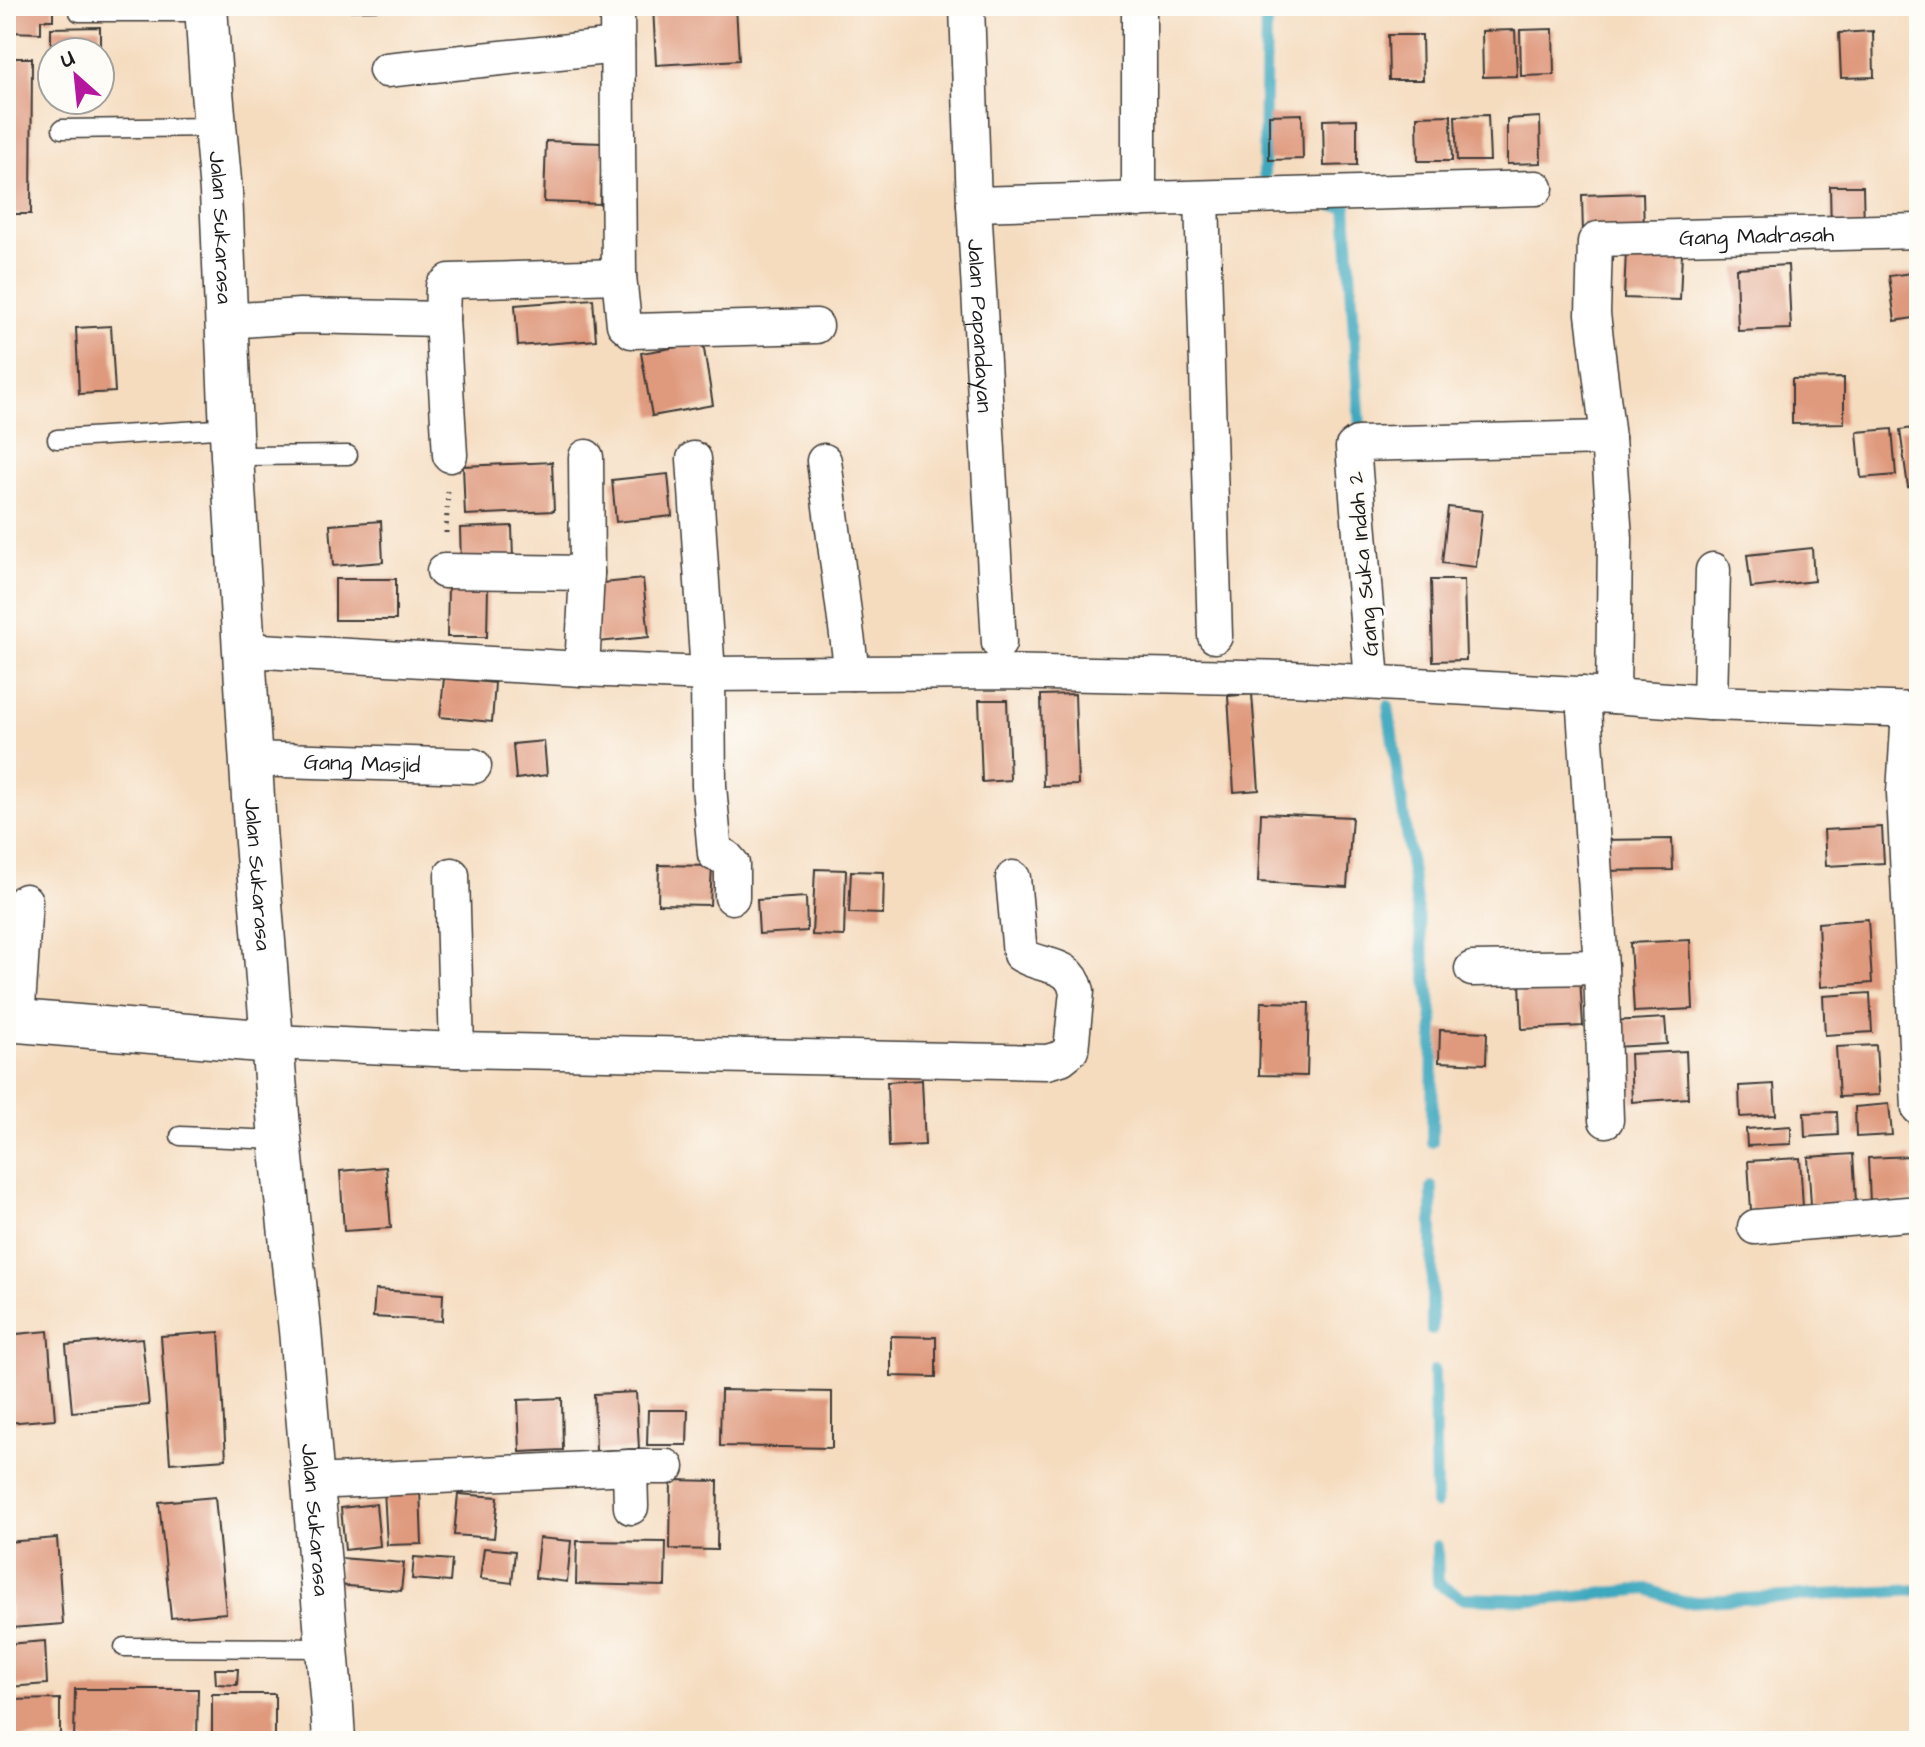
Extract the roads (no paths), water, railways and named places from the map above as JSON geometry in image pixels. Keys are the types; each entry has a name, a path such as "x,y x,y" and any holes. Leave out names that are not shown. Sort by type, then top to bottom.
{"street":[{"path":"617,6 619,276 624,324 632,331 816,326"},
{"name":"Jalan Papandayan","path":"967,6 974,204 999,643"},
{"path":"1139,6 1139,200"},
{"name":"Jalan Sukarasa","path":"207,9 221,192 250,759 280,1140 300,1330 334,1741"},
{"path":"386,70 617,46"},
{"path":"974,204 1536,188"},
{"path":"1202,198 1215,636"},
{"name":"Gang Madrasah","path":"1608,438 1593,314 1595,242 1598,239 1919,231"},
{"path":"450,455 443,287 450,281 619,276"},
{"path":"226,321 300,316 442,319"},
{"path":"1606,1120 1598,695 1615,538 1608,438"},
{"name":"Gang Suka Indah 2","path":"1372,681 1353,447 1357,444 1608,438"},
{"path":"582,669 587,573 586,457"},
{"path":"694,459 708,674 709,786 715,854 726,857 732,864 732,897"},
{"path":"824,461 852,673"},
{"path":"1710,703 1713,570"},
{"path":"444,571 587,573"},
{"path":"244,650 708,674 1000,672 1291,678 1710,703 1914,710 1904,793 1919,1108"},
{"name":"Gang Masjid","path":"250,759 474,766"},
{"path":"452,875 457,1050"},
{"path":"25,901 12,1020 273,1042 457,1050 1047,1062 1061,1058 1071,1050 1077,991 1070,974 1020,954 1013,878"},
{"path":"1472,969 1601,967"},
{"path":"1755,1227 1919,1213"},
{"path":"630,1467 631,1507"},
{"path":"313,1482 667,1467"}],"lane":[{"path":"79,12 207,9"},
{"path":"62,129 215,127"},
{"path":"57,439 232,442 348,455"},
{"path":"180,1136 280,1140"},
{"path":"124,1647 327,1648"}],"waterway":[{"path":"1264,175 1266,6"},
{"path":"1334,206 1346,206 1360,428"},
{"path":"1388,706 1433,1020 1432,1142"},
{"path":"1432,1187 1432,1330"},
{"path":"1434,1371 1436,1504"},
{"path":"1437,1546 1438,1583 1462,1598 1537,1600 1647,1589 1682,1602 1919,1590"}]}
